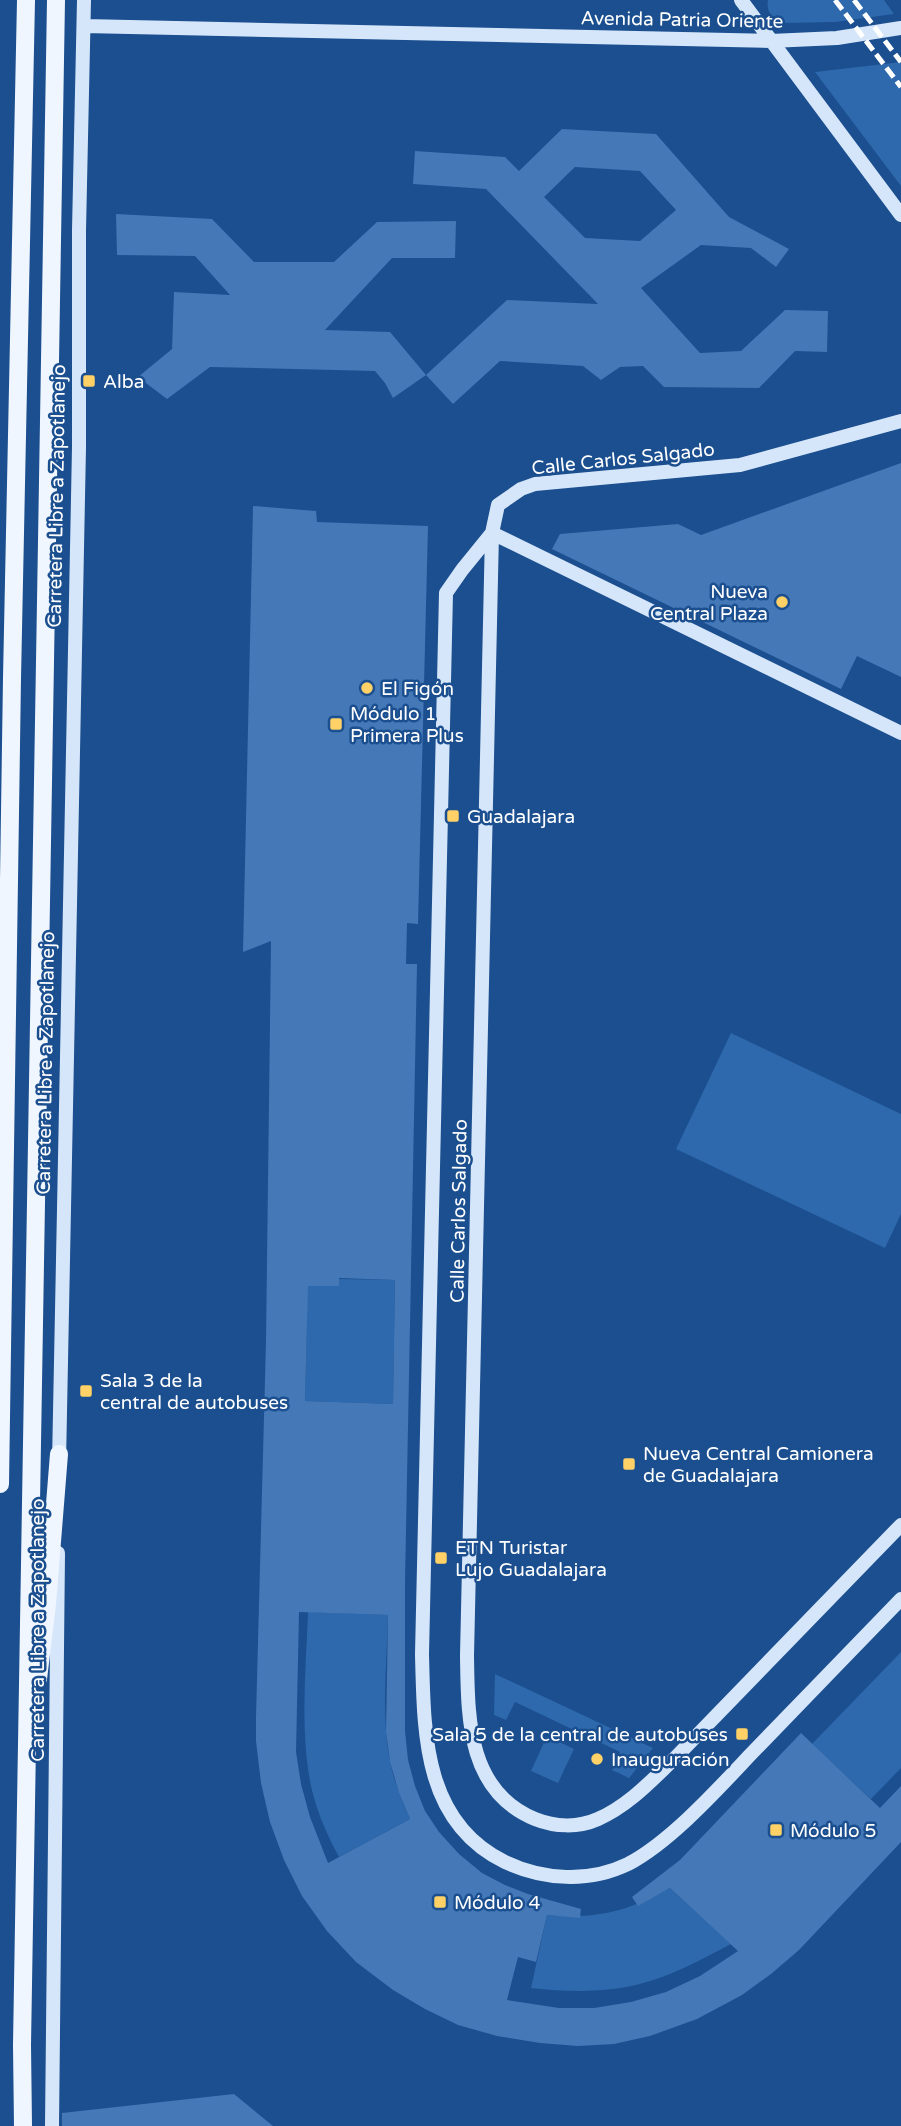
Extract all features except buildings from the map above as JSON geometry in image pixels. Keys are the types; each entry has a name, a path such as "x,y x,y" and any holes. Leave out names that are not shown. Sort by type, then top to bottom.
{"main road":[{"name":"Carretera Libre a Zapotlanejo","path":"0,1484 26,0"},
{"name":"Carretera Libre a Zapotlanejo","path":"23,2126 26,1773 56,0"},
{"path":"26,1773 47,1604 59,1454"}],"street":[{"name":"Carretera Libre a Zapotlanejo","path":"52,2126 59,1454 79,447 79,230 84,0"},
{"path":"741,0 901,215"},
{"name":"Avenida Patria Oriente","path":"83,26 771,41 838,38 901,28"},
{"name":"Calle Carlos Salgado","path":"901,421 740,465 535,484 521,489 498,505 492,533 467,1656 471,1731 486,1778 512,1807 540,1821 578,1825 612,1812 674,1759 901,1525"},
{"path":"901,733 492,533 446,593 422,1654 427,1745 438,1789 461,1828 496,1857 516,1867 538,1874 583,1877 626,1864 664,1839 715,1792 901,1599"}],"shaded area":[{"path":"768,0 884,0 894,14 835,22 783,23 771,14"},
{"path":"901,62 901,186 815,72"},
{"path":"731,1033 901,1114 901,1214 885,1248 676,1149"},
{"path":"339,1279 395,1280 393,1404 305,1401 307,1318 304,1286 339,1286"},
{"path":"308,1612 388,1615 385,1689 387,1745 394,1777 410,1819 339,1857 318,1811 307,1760 304,1697"},
{"path":"901,1652 901,1768 871,1799 812,1744"},
{"path":"495,1674 653,1748 629,1778 612,1770 620,1752 515,1702 506,1720 494,1715"},
{"path":"547,1736 574,1749 558,1783 531,1771"},
{"path":"670,1888 731,1944 675,1972 640,1984 586,1991 531,1988 547,1915 581,1916 611,1912 640,1903"}],"railway":[{"path":"835,0 901,87"},
{"path":"854,0 901,62"}],"place":[{"name":"Alba","path":"89,381"},
{"name":"Nueva Central Plaza","path":"782,602"},
{"name":"El Figón","path":"367,688"},
{"name":"Módulo 1 Primera Plus","path":"336,724"},
{"name":"Guadalajara","path":"453,816"},
{"name":"Sala 3 de la central de autobuses","path":"86,1391"},
{"name":"Nueva Central Camionera de Guadalajara","path":"629,1464"},
{"name":"ETN Turistar Lujo Guadalajara","path":"441,1558"},
{"name":"Sala 5 de la central de autobuses","path":"742,1734"},
{"name":"Inauguración","path":"597,1759"},
{"name":"Módulo 5","path":"776,1830"},
{"name":"Módulo 4","path":"440,1902"}]}
